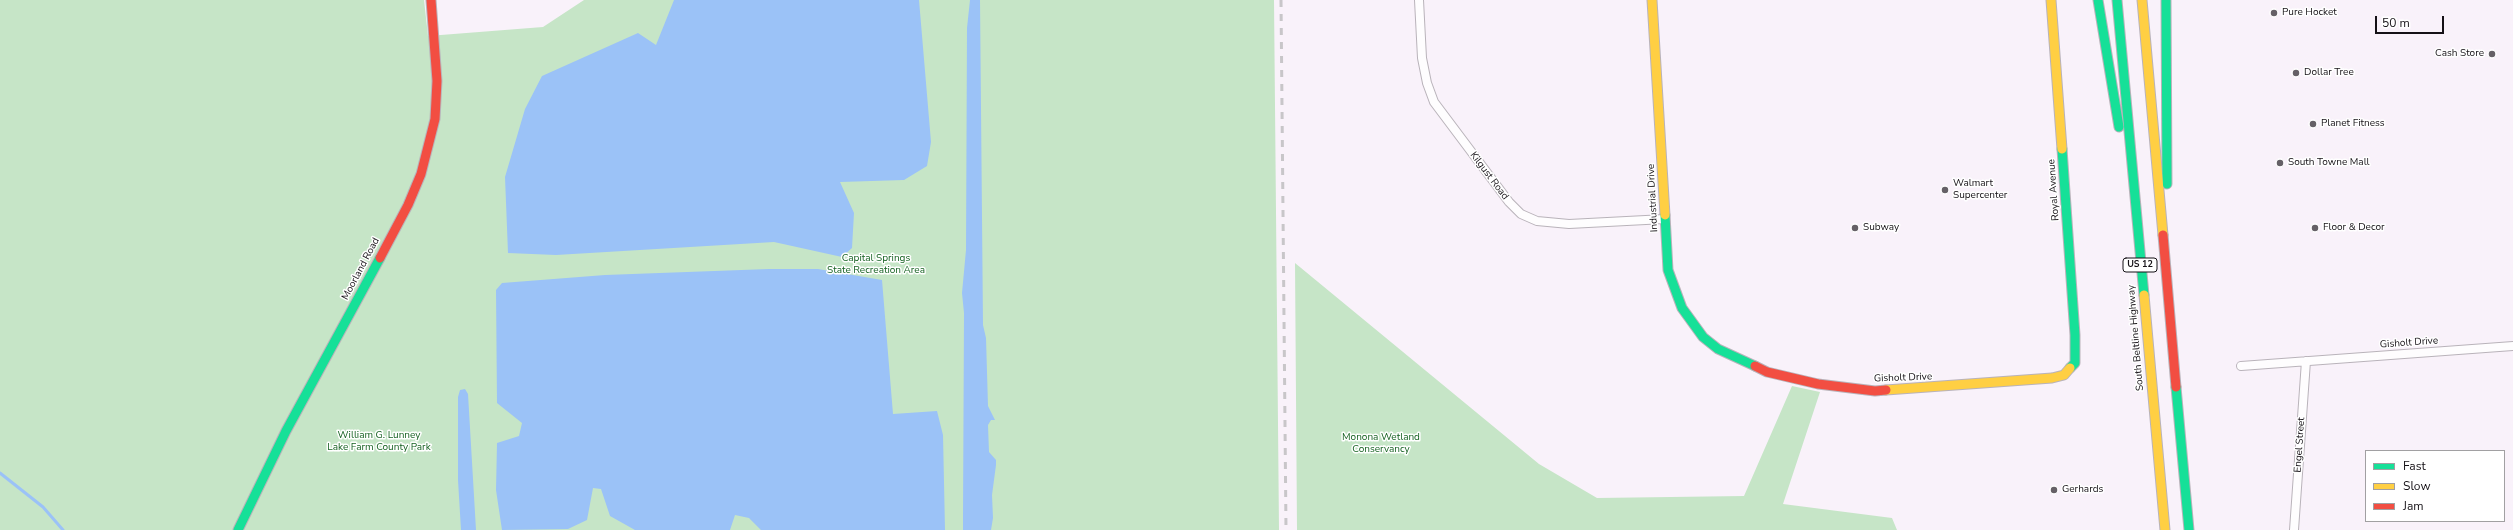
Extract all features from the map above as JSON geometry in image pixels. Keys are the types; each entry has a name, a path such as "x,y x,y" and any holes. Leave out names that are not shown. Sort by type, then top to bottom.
{"main road":[{"name":"Moorland Road","path":"238,530 286,432 408,204 421,174 435,119 437,81 431,0"},
{"name":"Industrial Drive","path":"1652,0 1668,270 1682,308 1703,337 1718,349 1745,362"},
{"name":"Royal Avenue","path":"2051,0 2076,354 2071,369 2064,375"},
{"path":"2098,0 2113,90 2144,303"},
{"name":"South Beltline Highway","path":"2117,0 2165,530"},
{"name":"US 12","path":"2142,0 2189,530"},
{"path":"2166,0 2169,301"},
{"name":"Gisholt Drive","path":"1745,362 1767,372 1818,384 1874,391 2009,382 2052,378 2064,375"}],"street":[{"name":"Kilgust Road","path":"1419,0 1422,58 1426,83 1434,102 1508,202 1521,214 1537,221 1564,224 1665,218"},
{"name":"Gisholt Drive","path":"2242,366 2513,346"},
{"name":"Engel Street","path":"2294,530 2306,361"}],"green space":[{"name":"Capital Springs State Recreation Area","path":"0,0 424,0 428,36 543,27 584,0 1274,0 1279,530 0,530"},
{"name":"Monona Wetland Conservancy","path":"1295,263 1539,464 1597,498 1744,496 1792,386 1820,392 1783,504 1892,518 1897,530 1297,530"}],"water":[{"path":"674,0 919,0 931,142 927,166 904,180 840,182 854,213 852,248 842,257 774,242 556,255 508,253 505,177 525,109 542,76 638,33 656,45"},
{"path":"970,0 980,0 983,325 986,338 988,406 995,420 991,420 988,425 989,452 996,460 992,495 993,518 991,530 963,530 964,313 962,293 966,250 967,28"},
{"path":"769,269 818,269 882,280 893,414 937,411 943,435 945,530 761,530 749,518 735,515 730,530 635,530 610,516 601,489 593,488 587,520 568,529 502,530 496,490 497,443 519,436 522,423 497,403 496,290 502,283 605,275"},
{"path":"465,389 468,394 476,530 461,530 458,480 458,397 460,390"}],"waterway":[{"path":"0,473 43,507 63,530"}],"railway":[{"path":"1281,0 1286,530"}],"traffic: fast":[{"path":"2098,0 2119,127"},
{"path":"2117,0 2144,295"},
{"path":"2166,0 2167,184"},
{"path":"2062,149 2075,335 2075,363 2070,368"},
{"path":"1665,215 1668,270 1682,308 1703,337 1718,349 1755,366"},
{"path":"238,530 286,431 380,258"},
{"path":"2176,387 2189,530"}],"traffic: slow":[{"path":"1652,0 1665,215"},
{"path":"2051,0 2062,149"},
{"path":"2142,0 2163,235"},
{"path":"2144,295 2165,530"},
{"path":"1886,390 2052,378 2064,375 2070,368"}],"traffic: jam":[{"path":"380,258 408,205 421,174 435,119 437,81 431,0"},
{"path":"2163,235 2176,387"},
{"path":"1755,366 1767,372 1818,384 1875,391 1886,390"}],"place":[{"name":"Pure Hocket","path":"2274,13"},
{"name":"Cash Store","path":"2492,54"},
{"name":"Dollar Tree","path":"2296,73"},
{"name":"Planet Fitness","path":"2313,124"},
{"name":"South Towne Mall","path":"2280,163"},
{"name":"Walmart Supercenter","path":"1945,190"},
{"name":"Subway","path":"1855,228"},
{"name":"Floor & Decor","path":"2315,228"},
{"name":"Gerhards","path":"2054,490"}],"park label":[{"name":"William G. Lunney Lake Farm County Park","path":"379,442"}]}
